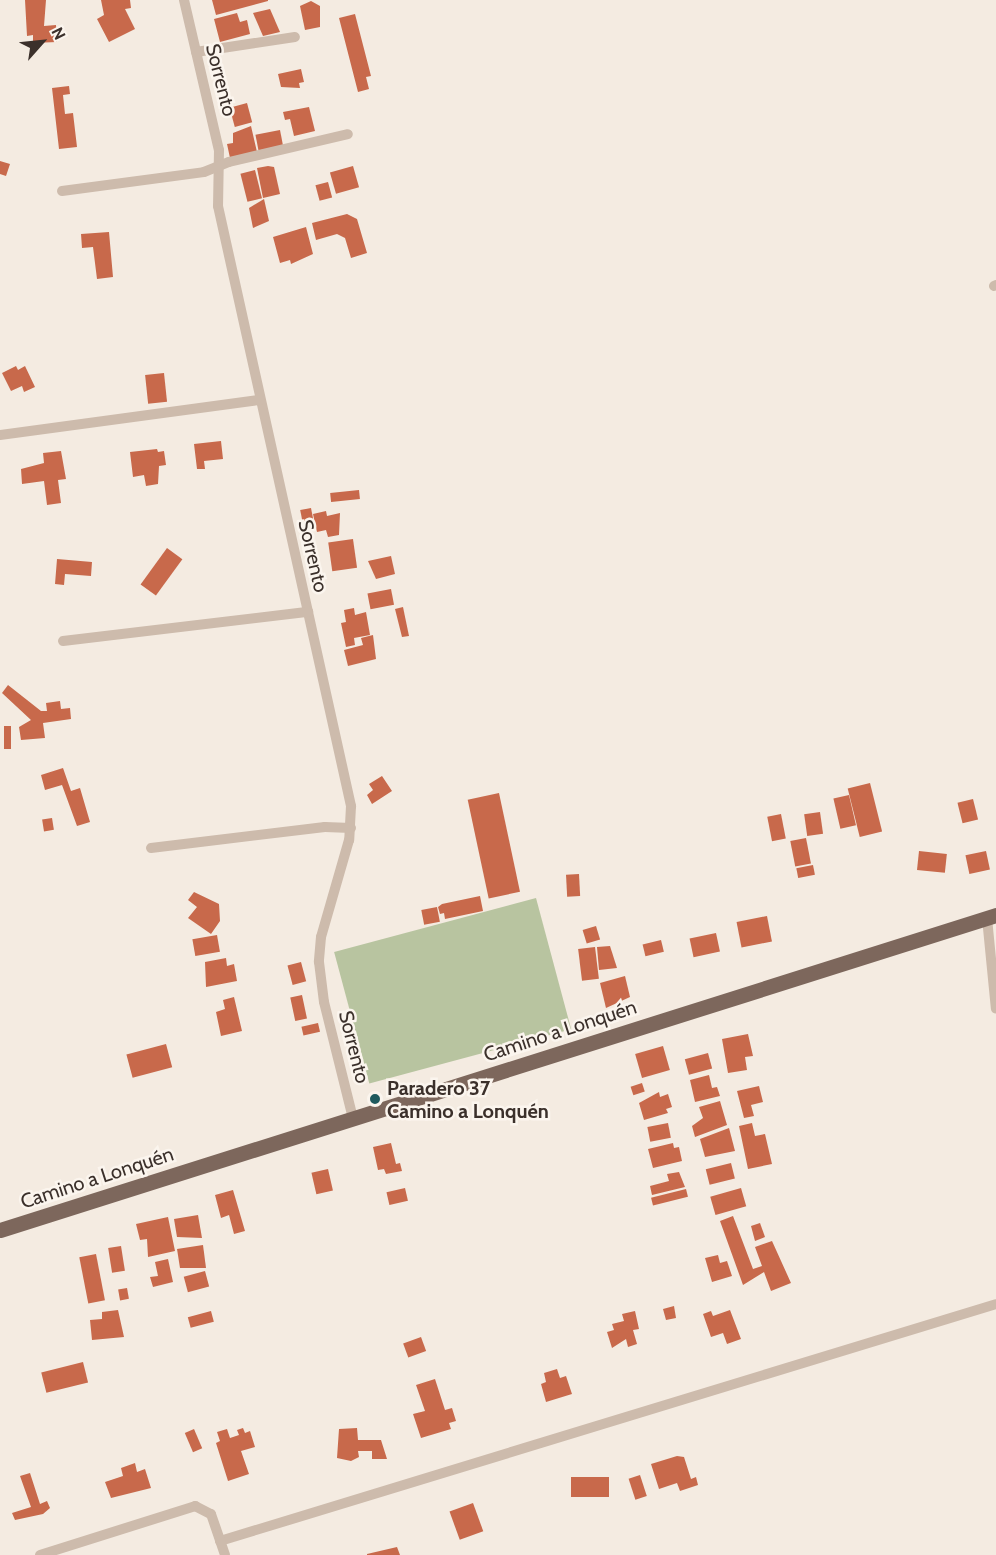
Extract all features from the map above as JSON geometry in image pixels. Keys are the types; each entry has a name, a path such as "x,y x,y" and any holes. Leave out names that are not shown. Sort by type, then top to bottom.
{"main road":[{"name":"Camino a Lonquén","path":"0,1230 991,917"}],"street":[{"name":"Sorrento","path":"184,0 215,132 218,206 351,806 351,828 321,937 319,962 324,1002 353,1118"},
{"path":"196,52 295,37"},
{"path":"62,191 218,167 348,134"},
{"path":"0,435 260,400"},
{"path":"63,641 308,612"},
{"path":"151,848 325,827 351,828"},
{"path":"991,917 996,1009"},
{"path":"220,1541 996,1304"},
{"path":"40,1555 195,1506 208,1510 225,1555"}],"green space":[{"path":"536,898 571,1029 369,1083 334,952"}],"building":[{"path":"25,0 46,0 44,26 56,25 57,42 33,43 33,35 27,36"},
{"path":"101,0 130,0 131,8 125,9 135,29 109,42 97,19 104,15"},
{"path":"212,0 268,0 268,1 216,15"},
{"path":"311,1 320,6 320,27 305,30 300,6"},
{"path":"270,9 280,32 263,36 253,13"},
{"path":"237,13 240,22 247,20 250,34 220,42 214,19"},
{"path":"355,14 371,76 366,77 369,89 358,92 339,18"},
{"path":"301,69 304,82 299,83 300,88 281,87 278,74"},
{"path":"69,86 70,94 63,95 65,114 73,113 77,147 59,149 52,88"},
{"path":"247,103 252,122 235,127 230,108"},
{"path":"309,107 315,131 294,136 290,119 285,120 283,112"},
{"path":"251,126 257,152 230,158 227,144 233,143 233,133"},
{"path":"280,130 283,146 259,150 255,135"},
{"path":"0,161 10,164 6,176 0,174"},
{"path":"353,166 359,187 336,194 330,173"},
{"path":"274,167 280,194 263,198 257,168"},
{"path":"255,170 262,198 247,202 240,174"},
{"path":"328,182 332,197 320,201 315,185"},
{"path":"264,199 269,221 253,228 249,208"},
{"path":"347,214 357,219 367,253 351,258 345,238 337,234 316,240 312,223"},
{"path":"306,227 313,254 291,264 290,260 280,263 273,237"},
{"path":"109,232 113,277 97,279 93,247 82,248 81,234"},
{"path":"16,366 18,370 25,366 35,387 24,392 22,386 11,391 2,373"},
{"path":"164,373 167,402 148,404 145,375"},
{"path":"221,441 223,459 204,461 205,469 197,469 194,444"},
{"path":"157,449 158,452 164,451 166,465 159,466 158,484 146,486 144,475 133,477 130,452"},
{"path":"61,451 66,479 58,480 61,503 47,505 44,481 22,484 21,469 44,463 43,453"},
{"path":"359,490 360,499 331,502 330,493"},
{"path":"311,508 314,523 303,525 300,510"},
{"path":"326,511 327,516 340,513 339,535 328,537 326,530 317,532 313,514"},
{"path":"353,539 357,568 332,571 328,542"},
{"path":"167,548 182,559 156,596 141,584"},
{"path":"391,556 395,574 376,579 368,561"},
{"path":"57,559 92,562 91,576 65,574 64,585 55,584"},
{"path":"391,589 394,605 370,609 367,594"},
{"path":"403,607 409,636 402,637 395,609"},
{"path":"354,608 355,615 366,612 370,635 354,638 355,645 346,647 341,623 346,622 344,610"},
{"path":"373,635 376,659 348,666 344,650 363,645 361,638"},
{"path":"8,685 41,711 47,711 46,703 60,701 61,709 70,708 71,719 43,723 45,738 21,740 19,727 31,720 2,693"},
{"path":"4,726 11,726 11,749 4,749"},
{"path":"63,768 71,791 80,788 90,822 77,826 62,785 45,790 41,775"},
{"path":"382,776 392,791 372,804 367,795 373,790 369,784"},
{"path":"870,783 882,832 860,837 848,789"},
{"path":"499,793 520,892 489,898 468,800"},
{"path":"849,795 856,825 840,829 833,799"},
{"path":"973,799 978,819 963,823 957,803"},
{"path":"820,812 823,834 807,836 804,814"},
{"path":"781,814 786,839 772,841 767,817"},
{"path":"52,818 54,830 44,831 42,820"},
{"path":"806,838 811,864 795,867 790,841"},
{"path":"919,851 947,854 945,873 917,870"},
{"path":"986,851 990,870 969,874 965,855"},
{"path":"813,865 815,875 798,878 796,868"},
{"path":"579,874 580,896 567,897 566,875"},
{"path":"194,892 219,904 220,921 211,934 188,918 197,907 188,900"},
{"path":"480,896 483,911 445,919 444,913 440,914 438,907 442,904"},
{"path":"437,907 440,922 424,925 421,910"},
{"path":"767,916 772,942 742,947 737,922"},
{"path":"596,926 600,939 587,943 583,930"},
{"path":"716,933 720,952 694,957 690,939"},
{"path":"217,935 220,952 195,956 192,939"},
{"path":"661,940 664,952 645,956 643,945"},
{"path":"610,946 617,968 599,970 597,947"},
{"path":"595,947 599,979 582,981 578,949"},
{"path":"226,958 227,966 234,964 237,981 206,987 205,962"},
{"path":"301,962 306,981 293,985 287,966"},
{"path":"625,976 630,997 606,1008 600,983"},
{"path":"302,995 307,1018 295,1021 290,997"},
{"path":"234,997 242,1031 221,1036 216,1012 225,1009 223,1000"},
{"path":"318,1023 320,1032 303,1036 301,1027"},
{"path":"748,1034 753,1056 745,1057 747,1070 728,1073 722,1039"},
{"path":"166,1044 172,1067 133,1078 126,1055"},
{"path":"663,1046 670,1070 642,1078 635,1054"},
{"path":"708,1053 712,1068 689,1075 685,1059"},
{"path":"709,1075 712,1088 717,1087 720,1096 695,1102 690,1080"},
{"path":"642,1083 645,1092 633,1095 631,1087"},
{"path":"759,1086 763,1102 751,1105 754,1116 744,1118 737,1091"},
{"path":"659,1092 660,1097 668,1094 672,1107 666,1109 668,1113 644,1120 639,1103"},
{"path":"720,1101 727,1125 695,1137 692,1126 703,1118 699,1107"},
{"path":"668,1123 671,1138 650,1142 647,1127"},
{"path":"752,1123 755,1136 765,1134 772,1164 748,1169 739,1126"},
{"path":"729,1128 735,1151 705,1157 700,1139"},
{"path":"391,1143 396,1164 400,1163 402,1171 386,1174 384,1169 378,1170 373,1147"},
{"path":"673,1143 674,1148 679,1147 682,1161 653,1168 648,1149"},
{"path":"731,1163 735,1179 710,1185 706,1169"},
{"path":"328,1169 333,1190 316,1194 311,1173"},
{"path":"679,1172 685,1187 652,1195 650,1186 669,1181 667,1174"},
{"path":"405,1188 408,1201 389,1205 386,1192"},
{"path":"741,1188 746,1206 715,1215 710,1197"},
{"path":"686,1189 688,1197 653,1205 651,1198"},
{"path":"233,1190 245,1231 234,1234 229,1215 221,1218 215,1195"},
{"path":"198,1215 202,1238 177,1237 174,1219"},
{"path":"733,1216 753,1269 762,1266 755,1247 772,1241 791,1283 771,1291 764,1272 743,1285 720,1221"},
{"path":"168,1217 175,1251 148,1257 147,1239 140,1240 136,1224"},
{"path":"760,1223 765,1237 755,1241 751,1226"},
{"path":"203,1245 206,1268 180,1268 177,1249"},
{"path":"121,1246 125,1271 112,1273 108,1248"},
{"path":"96,1254 105,1300 88,1303 79,1257"},
{"path":"718,1255 720,1263 727,1261 732,1276 712,1282 705,1258"},
{"path":"168,1259 173,1282 153,1287 150,1277 158,1276 155,1262"},
{"path":"205,1271 209,1286 188,1292 184,1277"},
{"path":"127,1288 129,1299 120,1300 118,1290"},
{"path":"674,1306 676,1318 666,1320 663,1309"},
{"path":"118,1310 124,1337 92,1340 90,1320 102,1319 102,1312"},
{"path":"730,1310 741,1339 727,1344 723,1333 711,1337 703,1314 711,1311 713,1316"},
{"path":"211,1311 214,1322 191,1328 188,1317"},
{"path":"635,1311 639,1329 633,1330 637,1344 628,1347 626,1339 612,1348 607,1332 614,1330 612,1324 624,1321 622,1314"},
{"path":"421,1337 426,1351 408,1358 403,1343"},
{"path":"83,1362 88,1382 46,1393 41,1372"},
{"path":"557,1369 560,1378 566,1376 572,1394 546,1402 541,1384 546,1382 544,1373"},
{"path":"435,1379 445,1410 452,1408 456,1421 449,1423 451,1429 421,1438 413,1414 425,1411 416,1385"},
{"path":"243,1428 245,1433 250,1431 255,1447 241,1451 249,1474 228,1481 216,1443 220,1441 217,1432 227,1429 230,1438 239,1435 237,1430"},
{"path":"357,1428 358,1440 381,1440 387,1459 372,1459 372,1451 358,1451 359,1457 351,1461 337,1458 339,1429"},
{"path":"194,1429 202,1448 193,1452 185,1433"},
{"path":"677,1456 684,1457 691,1479 696,1477 698,1485 680,1491 677,1483 659,1489 651,1464"},
{"path":"135,1463 137,1472 145,1469 151,1488 111,1498 105,1482 123,1476 121,1468"},
{"path":"30,1473 40,1504 47,1501 50,1508 43,1514 15,1520 12,1513 31,1507 20,1476"},
{"path":"640,1475 647,1496 635,1500 629,1479"},
{"path":"571,1477 609,1477 609,1497 571,1497"},
{"path":"473,1503 483,1531 460,1540 450,1512"},
{"path":"397,1547 400,1555 367,1555 367,1554"}],"place":[{"name":"Paradero 37 Camino a Lonquén","path":"375,1099"}]}
